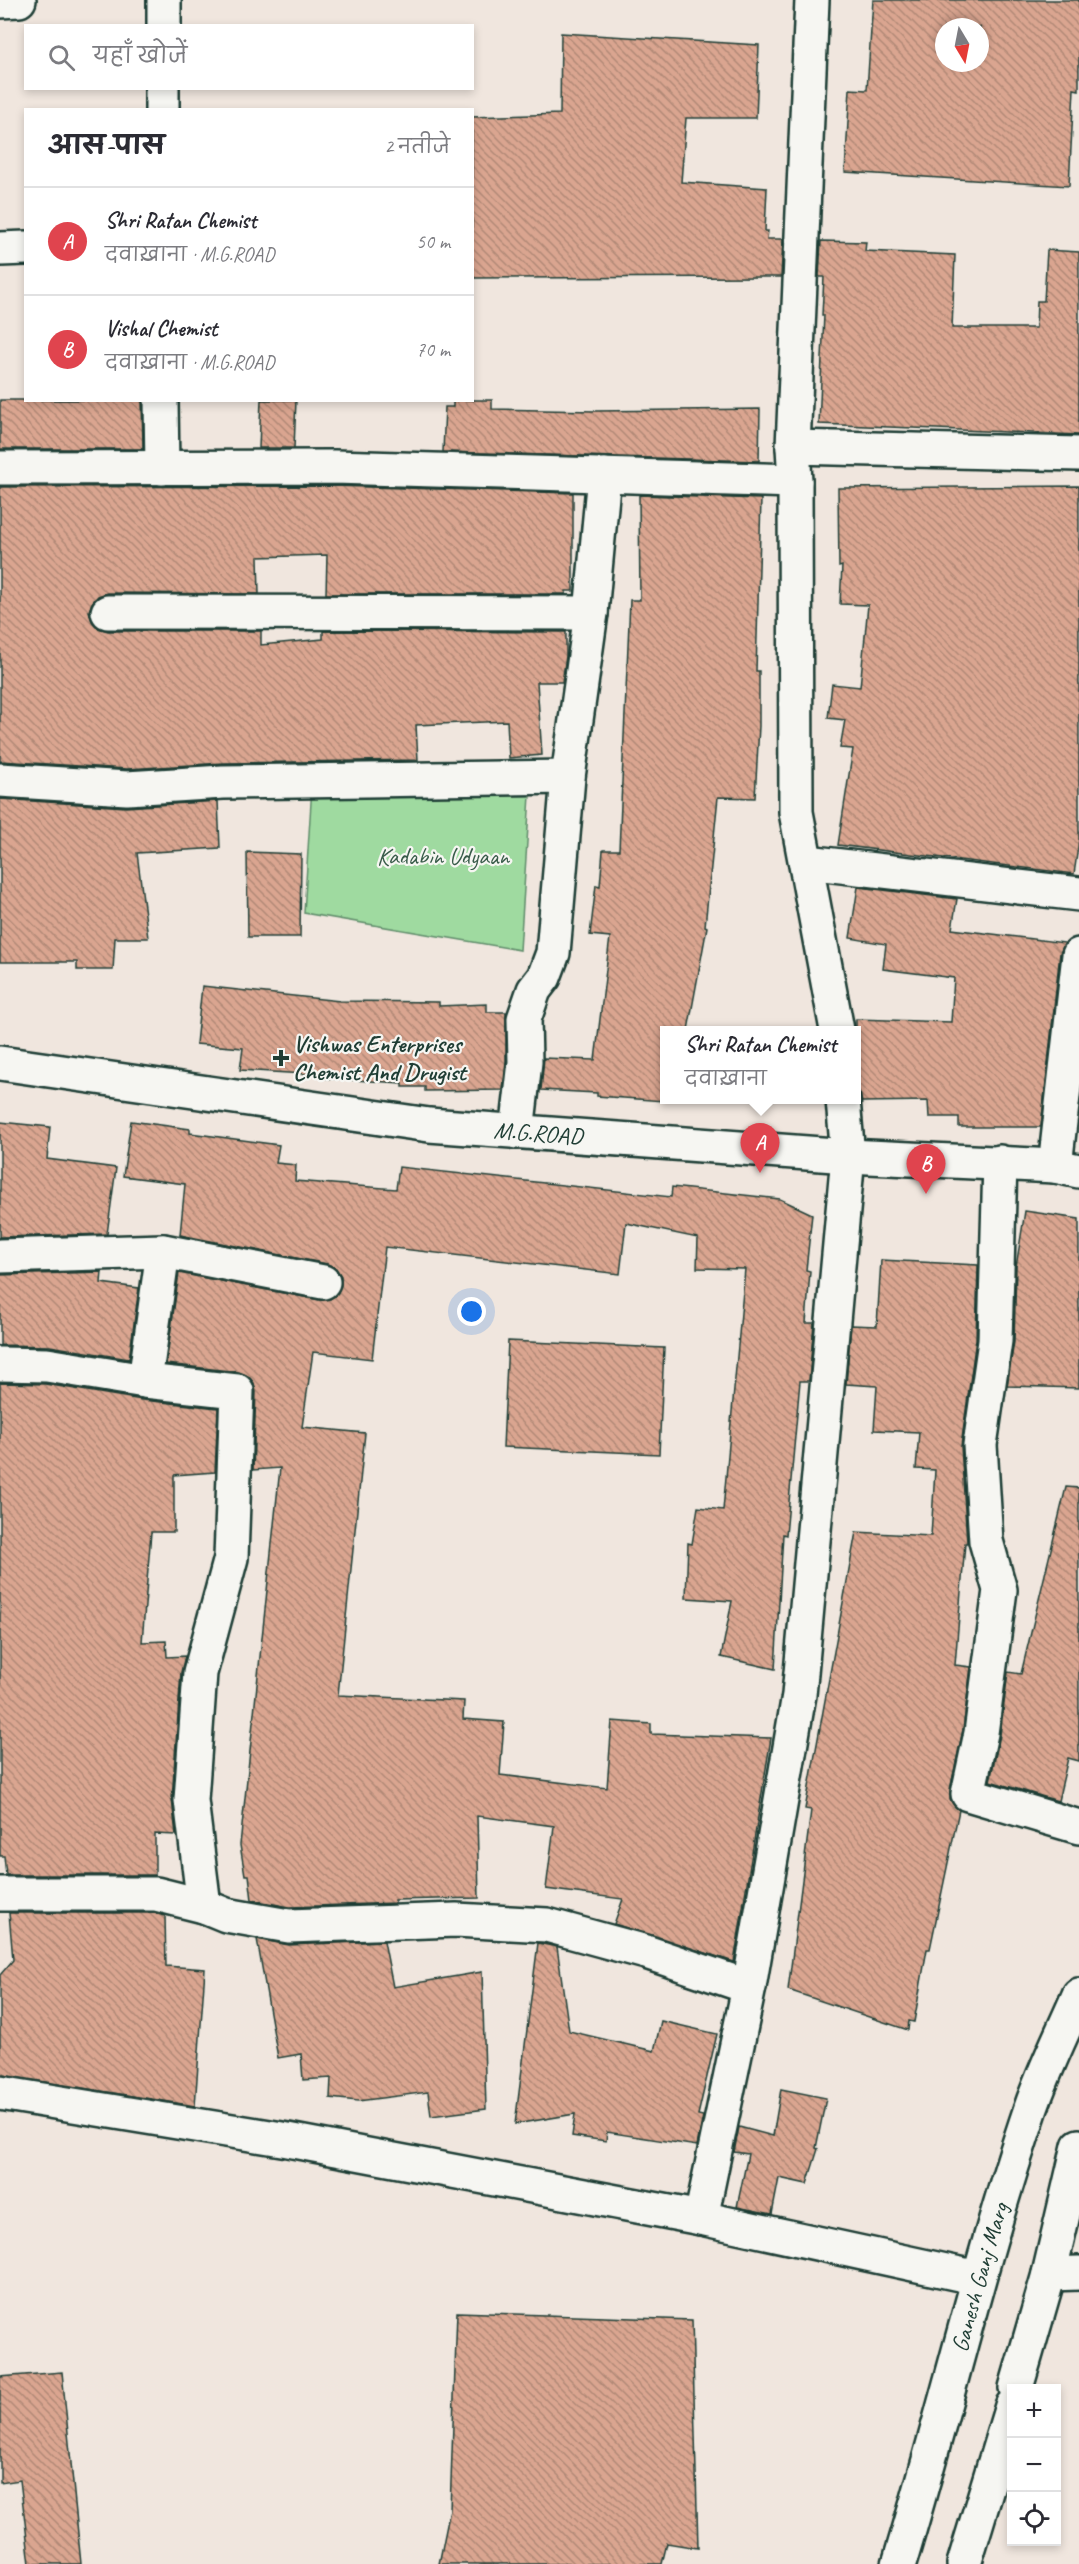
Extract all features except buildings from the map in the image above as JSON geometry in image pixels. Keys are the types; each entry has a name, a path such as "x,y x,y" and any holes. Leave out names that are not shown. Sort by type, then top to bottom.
{"street":[{"path":"0,1 19,0"},
{"path":"164,0 164,24"},
{"path":"812,0 793,447 796,812 836,1026"},
{"path":"162,90 162,108"},
{"path":"0,249 24,248"},
{"path":"161,402 162,468"},
{"path":"793,447 1079,454"},
{"path":"0,468 334,467 795,481"},
{"path":"517,1132 525,1062 524,1019 534,990 544,977 553,953 568,777 591,613 604,475"},
{"path":"108,612 591,613"},
{"path":"0,780 127,788 223,782 568,777"},
{"path":"807,862 1079,894"},
{"path":"1067,1168 1079,955"},
{"name":"M.G.ROAD","path":"0,1064 429,1125 848,1156 999,1162 1067,1168"},
{"path":"701,2218 749,1987 799,1695 848,1156 843,1104"},
{"path":"999,1162 995,1341 980,1444 986,1541 1000,1590 981,1733 968,1794 1079,1827"},
{"path":"0,1256 163,1251 323,1282"},
{"path":"145,1381 163,1251"},
{"path":"0,1364 47,1365 145,1381 237,1391 231,1558 200,1673 191,1800 204,1906"},
{"path":"0,1894 156,1894 204,1906 226,1915 289,1926 456,1920 547,1925 646,1952 749,1987"},
{"name":"Ganesh Ganj Marg","path":"899,2564 933,2452 978,2278 1031,2106 1079,1995"},
{"path":"0,2092 288,2140 701,2218 978,2278"},
{"path":"1018,2384 1064,2274 1079,2146"},
{"path":"964,2564 1007,2419"}],"green space":[{"name":"Kadabin Udyaan","path":"313,771 531,780 520,950 304,913"}],"place":[{"name":"Vishwas Enterprises Chemist And Drugist","path":"281,1058"},
{"name":"Shri Ratan Chemist","path":"760,1173"},
{"name":"Vishal Chemist","path":"926,1194"}]}
